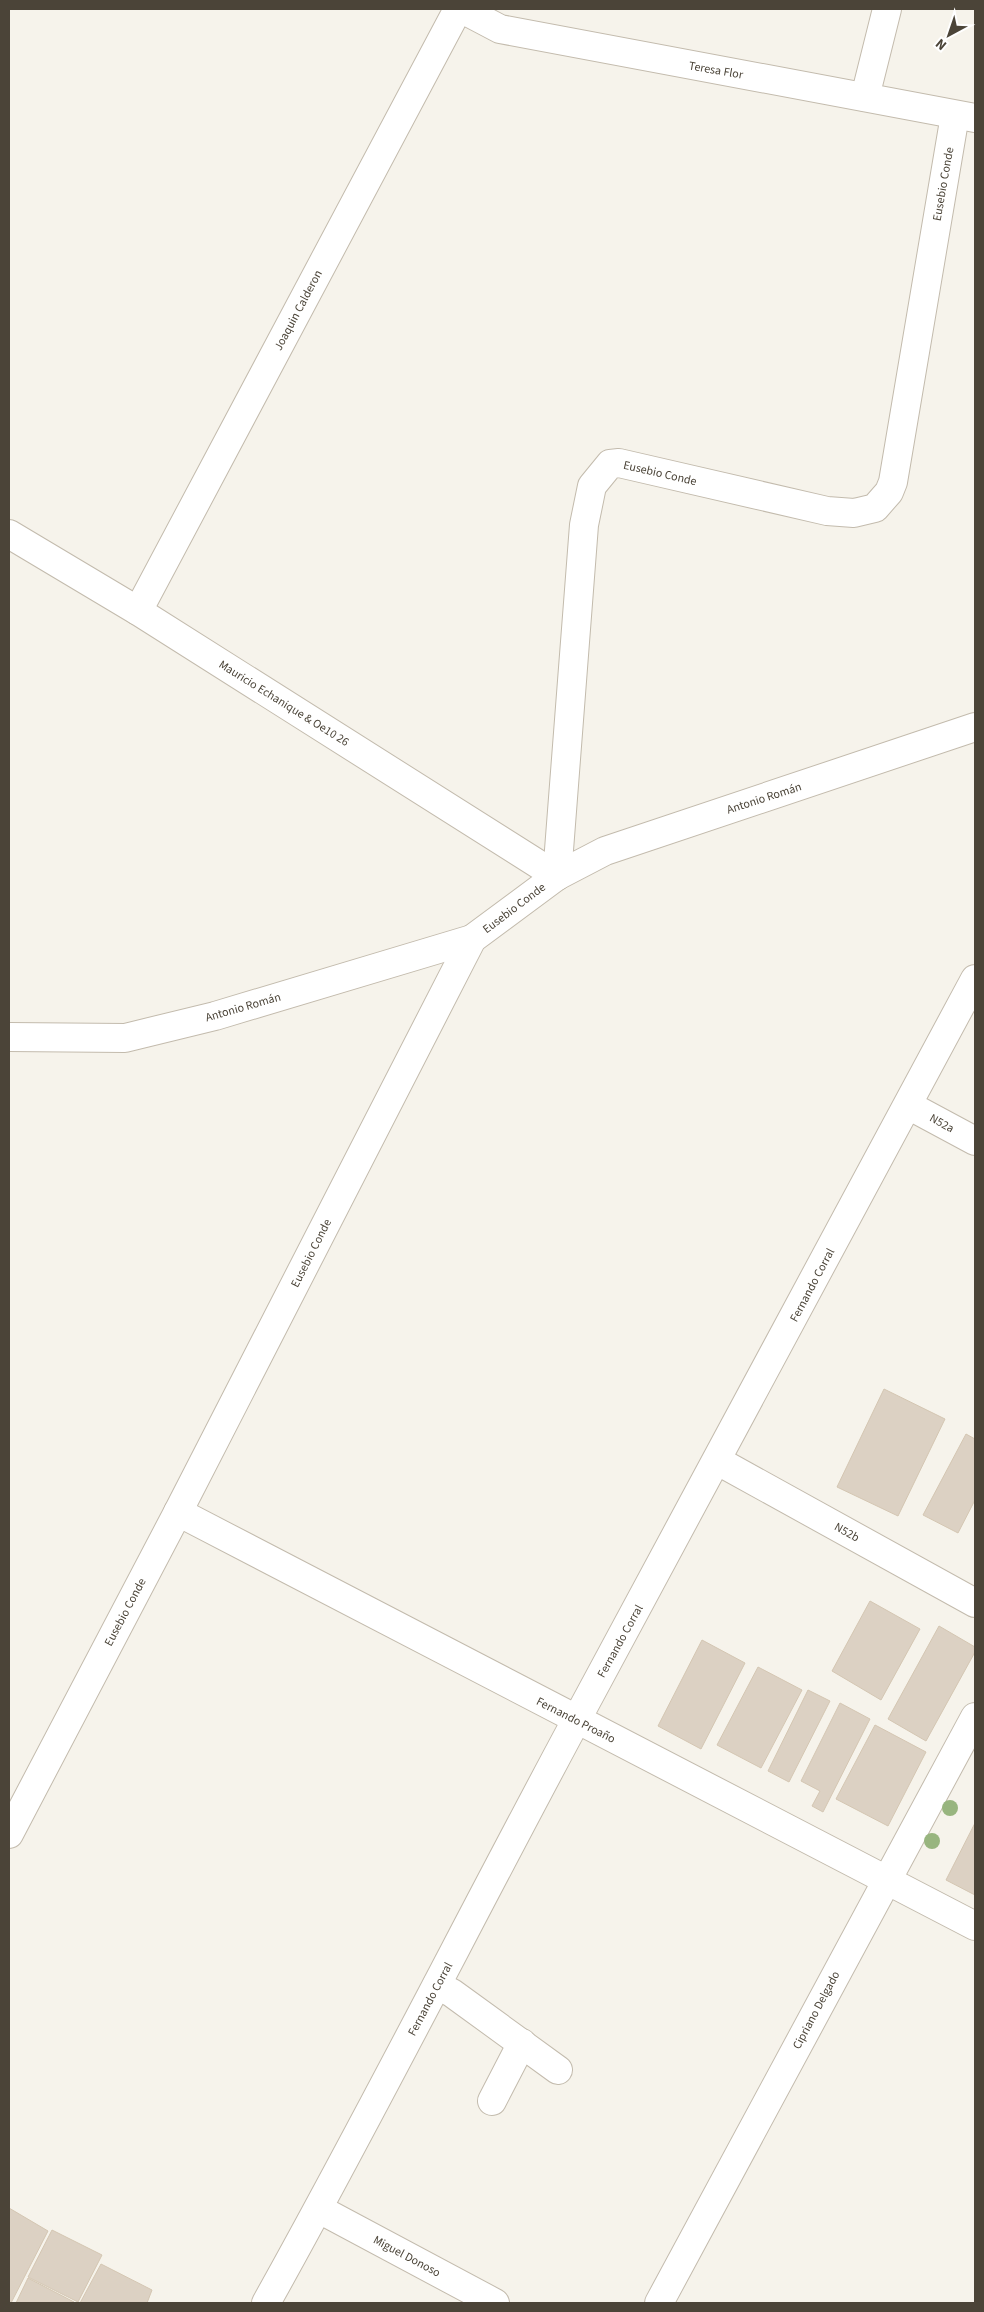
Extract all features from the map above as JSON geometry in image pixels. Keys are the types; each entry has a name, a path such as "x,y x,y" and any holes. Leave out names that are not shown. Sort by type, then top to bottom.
{"street":[{"name":"Joaquin Calderon","path":"138,611 458,9"},
{"name":"Teresa Flor","path":"462,9 500,29 576,45 965,116"},
{"path":"865,97 887,9"},
{"name":"Eusebio Conde","path":"9,1834 178,1512 472,939 556,876 584,525 592,486 610,464 619,463 827,511 866,512 875,508 883,501 893,482 965,116"},
{"name":"Mauricio Echanique & Oe10 26","path":"9,534 138,611 556,876"},
{"name":"Antonio Román","path":"556,876 605,850 975,727"},
{"name":"Antonio Román","path":"9,1038 125,1038 215,1016 472,939"},
{"name":"Fernando Corral","path":"266,2303 319,2208 576,1721 718,1461 975,979"},
{"name":"N52a","path":"908,1105 975,1141"},
{"name":"N52b","path":"718,1461 975,1603"},
{"name":"Fernando Proaño","path":"178,1512 576,1721 975,1926"},
{"name":"Cipriano Delgado","path":"659,2303 975,1717"},
{"path":"437,1985 452,1993 558,2070"},
{"path":"492,2101 522,2043"},
{"name":"Miguel Donoso","path":"319,2208 495,2303"}],"building":[{"path":"884,1389 945,1419 898,1516 837,1487"},
{"path":"966,1434 975,1439 975,1500 958,1533 923,1515"},
{"path":"870,1601 920,1629 881,1700 832,1671"},
{"path":"939,1626 975,1647 975,1652 926,1741 888,1719"},
{"path":"702,1640 745,1663 701,1749 658,1726"},
{"path":"758,1667 802,1690 761,1768 717,1745"},
{"path":"808,1690 830,1701 789,1782 768,1771"},
{"path":"840,1703 870,1719 823,1812 812,1806 820,1791 801,1781"},
{"path":"875,1725 926,1752 888,1826 836,1799"},
{"path":"975,1823 975,1895 946,1880"},
{"path":"9,2208 48,2231 11,2303 9,2303"},
{"path":"52,2230 102,2255 78,2302 28,2277"},
{"path":"101,2264 152,2290 147,2303 80,2303"},
{"path":"28,2278 74,2302 16,2303"}]}
